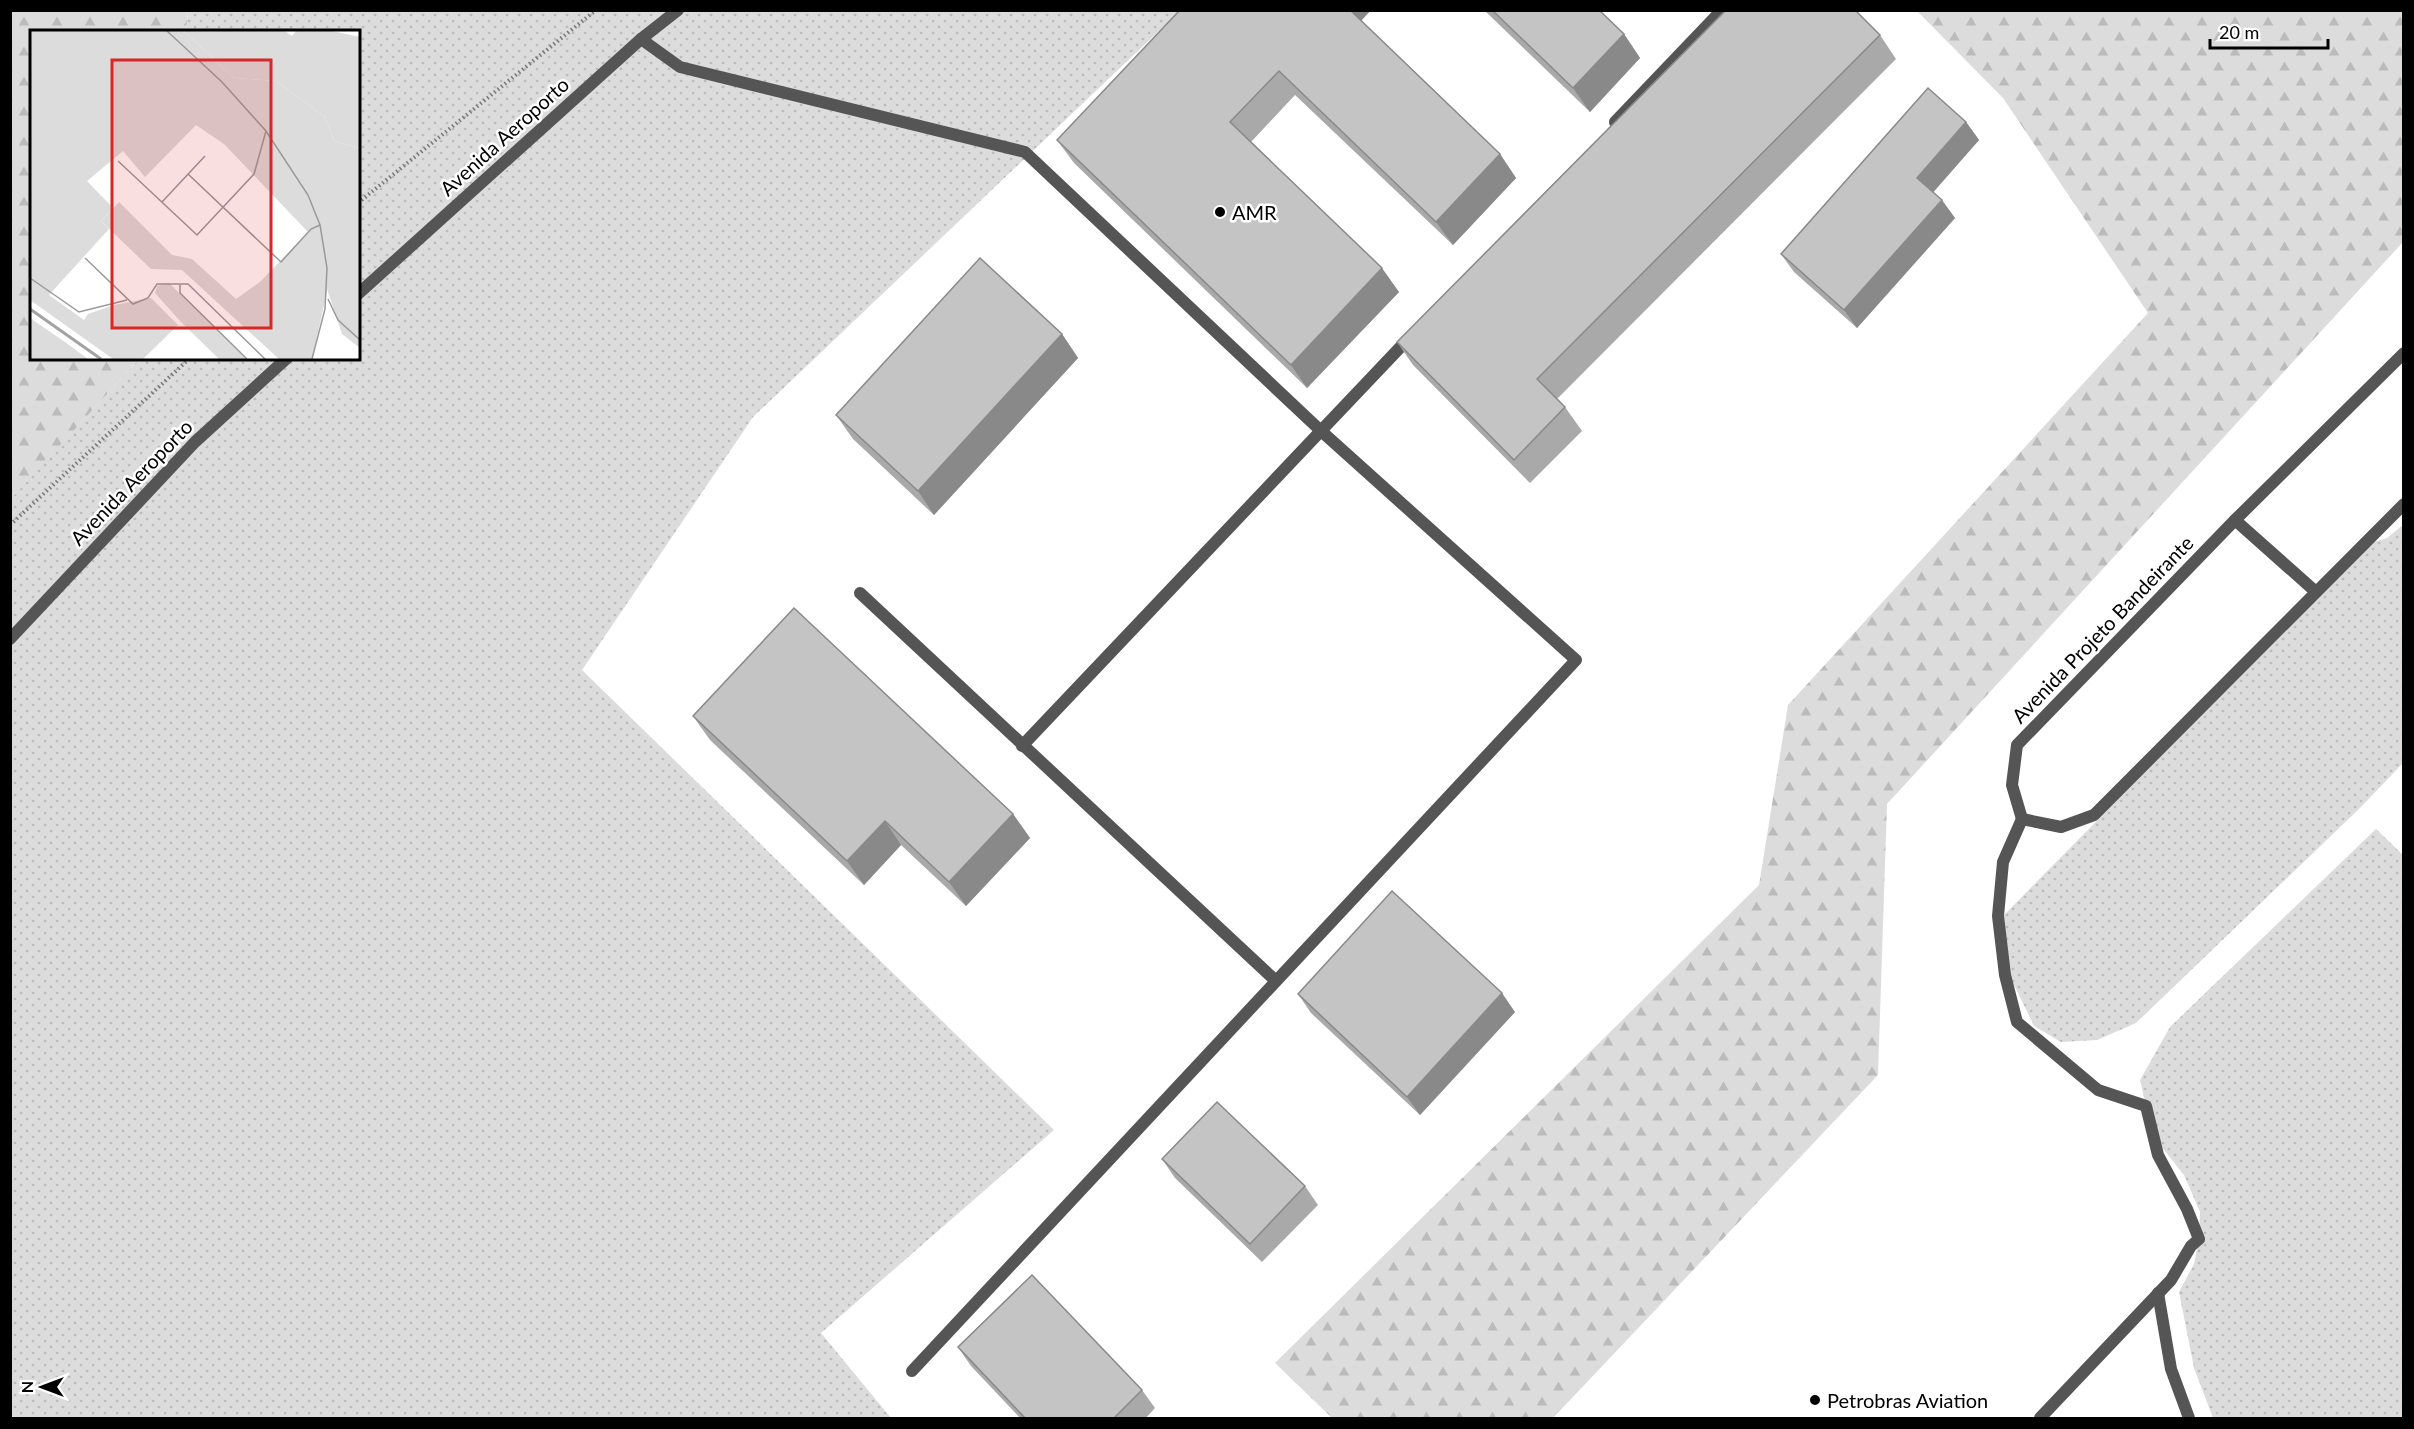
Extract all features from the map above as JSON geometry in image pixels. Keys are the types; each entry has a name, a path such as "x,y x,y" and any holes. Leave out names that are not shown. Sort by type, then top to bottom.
{"lane":[{"name":"Avenida Aeroporto","path":"360,292 641,39 678,10"},
{"path":"1607,130 1722,10"},
{"path":"641,39 680,67 1025,152 1320,430 1576,660 912,1371"},
{"path":"1022,746 1419,328"},
{"name":"Avenida Projeto Bandeirante","path":"2022,819 2012,785 2017,745 2235,520 2403,353"},
{"name":"Avenida Aeroporto","path":"10,639 195,442 285,360"},
{"path":"2040,1419 2170,1280 2191,1246 2199,1239 2187,1209 2158,1155 2146,1106 2097,1090 2017,1022 2005,975 1998,916 2003,862 2022,819 2061,828 2094,815 2403,504"},
{"path":"2235,520 2316,592"},
{"path":"860,593 1276,981"},
{"path":"2158,1293 2171,1369 2189,1419"}],"path":[{"path":"360,201 596,10"},
{"path":"10,525 188,360"}],"green space":[{"path":"11,10 188,11 186,30 30,30 30,360 138,360 11,499"},
{"path":"188,11 1180,11 753,417 582,670 1054,1130 821,1333 891,1418 11,1418 10,499 138,360 360,360 360,30 186,30"},
{"path":"1917,11 2403,11 2403,242 1887,804 1878,1075 1553,1418 1332,1418 1275,1363 1759,885 1788,705 2148,313 2003,98"},
{"path":"2403,525 2403,763 2360,808 2136,1023 2097,1040 2061,1042 2034,1026 2003,962 2004,915 2371,543 2387,538"},
{"path":"2376,829 2403,855 2403,1418 2213,1418 2194,1368 2179,1292 2194,1264 2199,1239 2200,1212 2184,1175 2160,1145 2146,1106 2140,1080 2170,1027"}],"building":[{"name":"AMR","path":"1180,10 1350,10 1500,154 1436,222 1279,71 1230,122 1382,268 1291,365 1057,140"},
{"path":"1492,10 1599,10 1624,34 1573,88"},
{"path":"1726,10 1855,10 1880,35 1537,379 1565,407 1514,460 1397,342"},
{"path":"1928,88 1966,122 1917,178 1942,200 1844,310 1781,254"},
{"path":"980,258 1062,334 918,491 836,415"},
{"path":"794,608 1013,814 949,882 885,821 847,861 693,716"},
{"path":"1392,891 1502,993 1407,1097 1298,994"},
{"path":"1217,1102 1305,1186 1250,1244 1162,1159"},
{"path":"1032,1275 1142,1390 1113,1419 1026,1419 958,1347"}],"place":[{"name":"AMR","path":"1220,212"},
{"name":"Petrobras Aviation","path":"1815,1400"}]}
